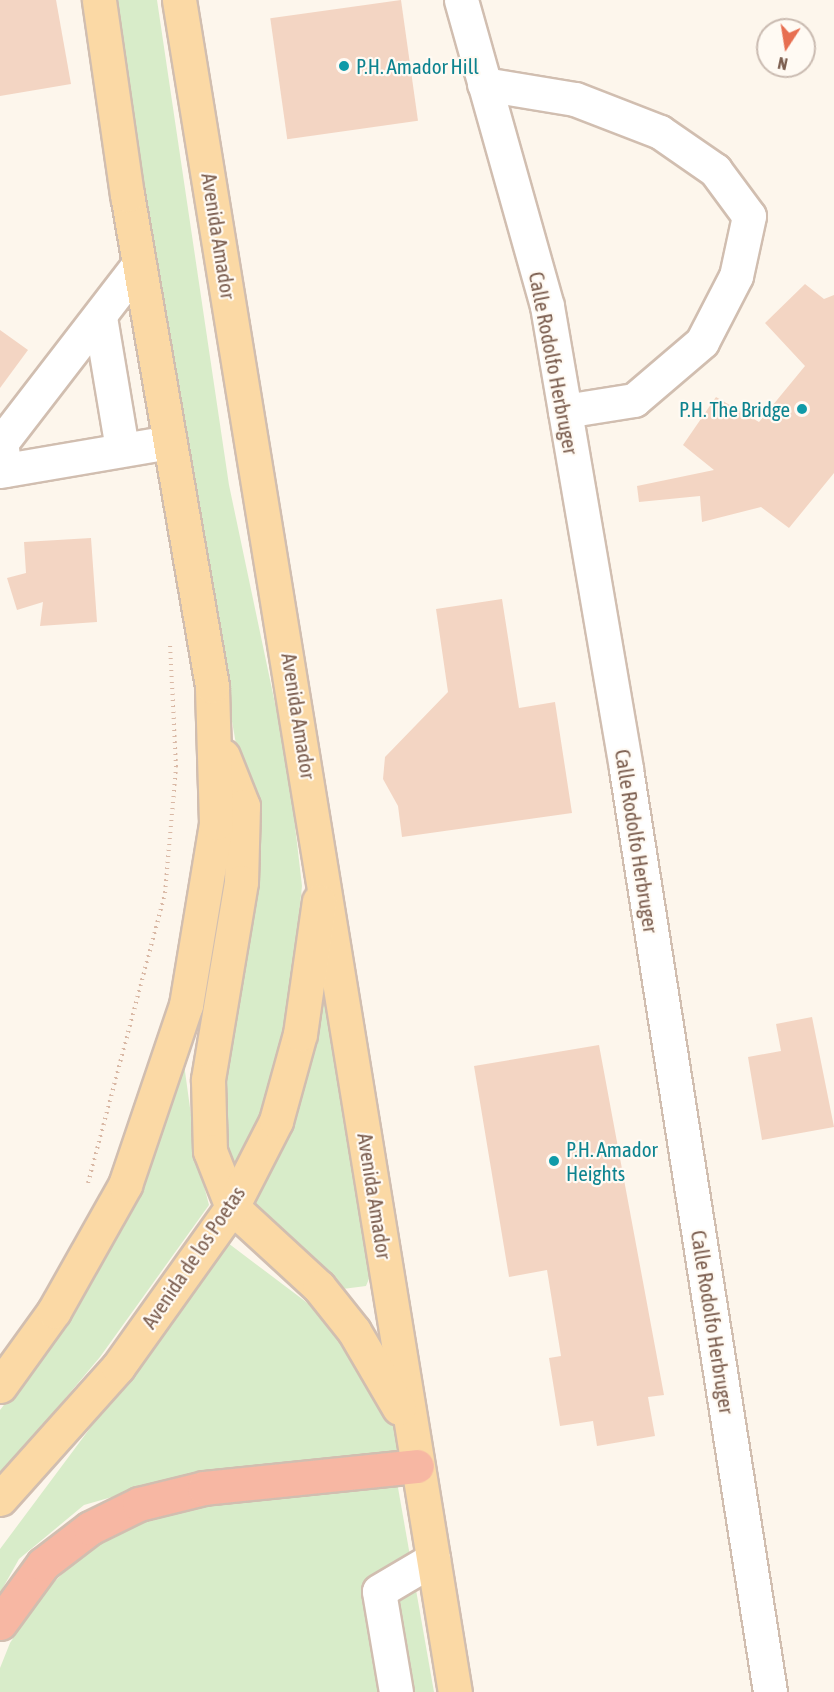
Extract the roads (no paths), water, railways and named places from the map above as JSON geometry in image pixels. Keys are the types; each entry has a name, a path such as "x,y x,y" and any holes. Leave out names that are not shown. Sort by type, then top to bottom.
{"highway":[{"path":"0,1623 43,1564 90,1528 139,1504 204,1488 417,1466"}],"main road":[{"path":"0,1386 90,1251 125,1185 164,1078 201,937 216,823 216,738 212,686 139,264 99,0"},
{"name":"Avenida Amador","path":"179,0 324,868 411,1432 455,1692"},
{"path":"216,738 243,806 241,882 208,1080 210,1151 232,1207"},
{"name":"Avenida de los Poetas","path":"0,1499 118,1367 232,1207 276,1121 300,1034 324,868"},
{"name":"Avenida Amador","path":"232,1207 319,1287 354,1331 411,1432"}],"street":[{"name":"Calle Rodolfo Herbruger","path":"461,0 547,306 770,1692"},
{"path":"484,84 575,99 660,132 715,170 749,216 736,276 702,342 634,400 565,411"},
{"path":"139,264 1,443 3,470 170,442"},
{"path":"100,317 122,449"},
{"path":"396,1692 379,1591 433,1560"}],"place":[{"name":"P.H. Amador Hill","path":"344,66"},
{"name":"P.H. The Bridge","path":"802,409"},
{"name":"P.H. Amador Heights","path":"554,1161"}]}
